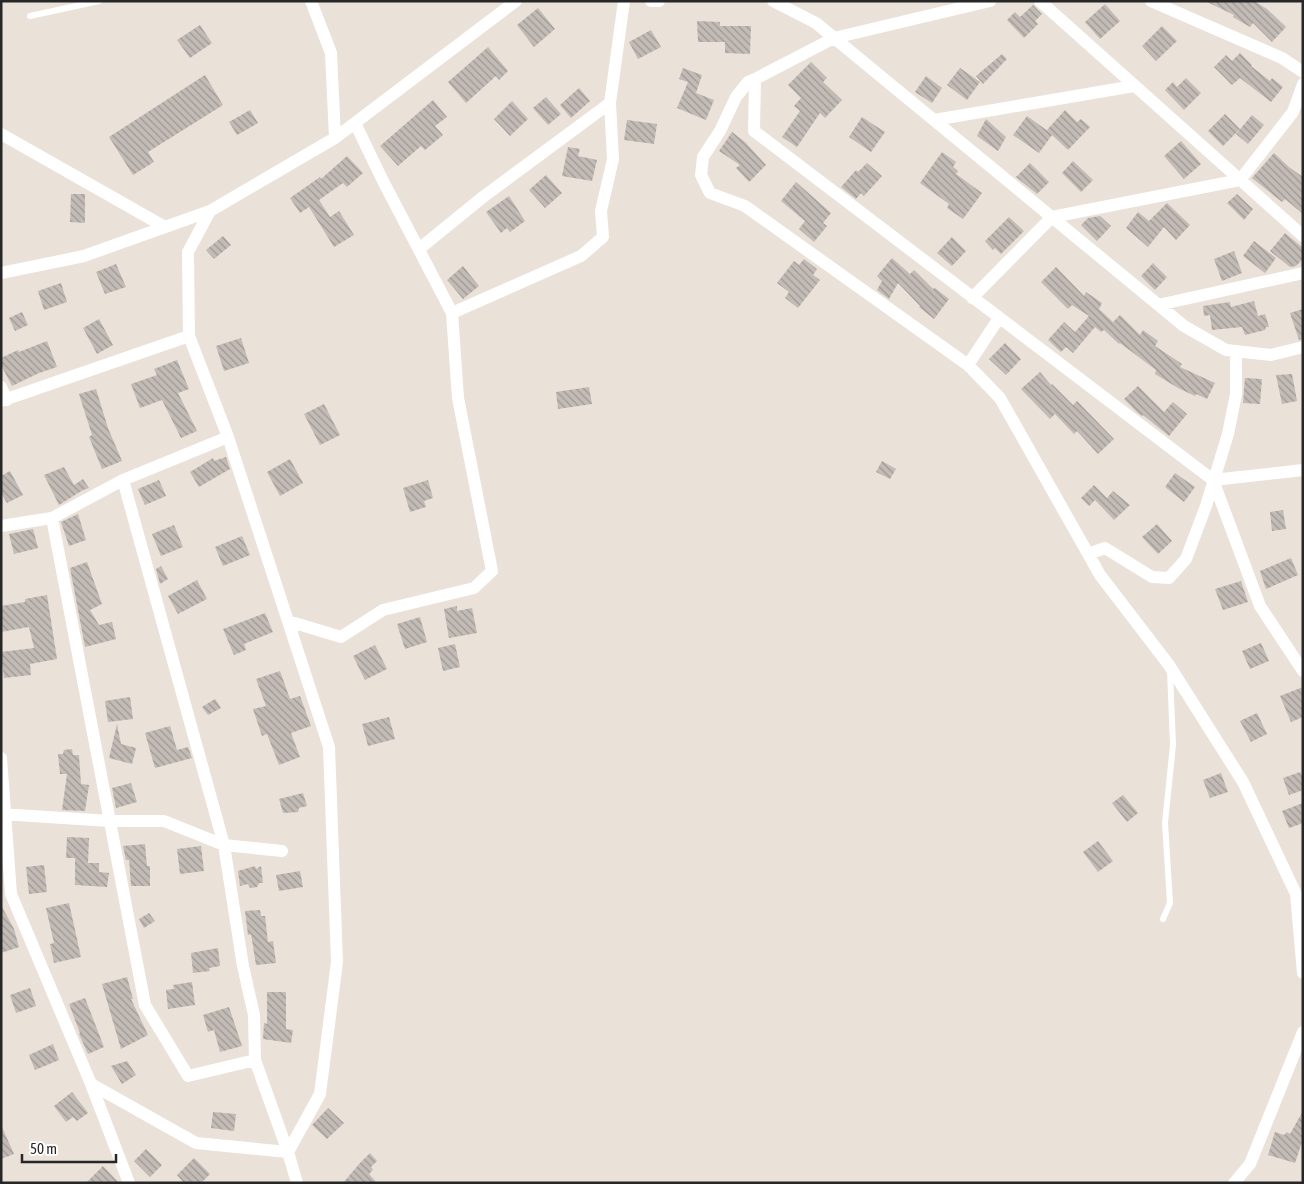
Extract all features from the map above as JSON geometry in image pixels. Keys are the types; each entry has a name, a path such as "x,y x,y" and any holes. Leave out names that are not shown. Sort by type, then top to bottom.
{"street":[{"path":"311,1 332,52 335,138"},
{"path":"1,273 84,256 210,211 335,138 516,1"},
{"path":"452,313 581,256 603,237 601,211 613,159 610,103 624,1"},
{"path":"651,1 659,1"},
{"path":"773,1 816,23 1184,326 1226,350 1271,355 1303,347"},
{"path":"990,1 834,38 748,82 736,97 720,131 703,157 701,175 710,194 745,206 968,365 1000,398 1100,575 1169,665 1243,782 1299,893 1303,974"},
{"path":"1040,1 1303,236"},
{"path":"1151,1 1282,58 1303,72"},
{"path":"755,79 754,131 1213,480 1260,606 1303,671"},
{"path":"972,298 1052,218 1240,180 1293,112 1303,84"},
{"path":"934,120 1134,86"},
{"path":"419,249 483,197 610,103"},
{"path":"288,621 341,637 383,610 474,588 492,571 458,398 452,313 355,123"},
{"path":"1,134 165,227"},
{"path":"210,211 188,252 189,336 228,437 329,747 337,962 320,1094 288,1152"},
{"path":"1158,305 1303,273"},
{"path":"968,365 999,318"},
{"path":"1,386 4,401 189,336"},
{"path":"1088,554 1105,548 1152,577 1169,578 1186,559 1206,506 1228,434 1236,394 1236,351"},
{"path":"1,526 52,518 123,480 228,437"},
{"path":"1213,480 1303,470"},
{"path":"123,480 224,845 243,966 254,1016 255,1060 288,1152 297,1183"},
{"path":"52,518 145,1005 188,1076 255,1060"},
{"path":"1,758 3,814 11,894 91,1084 129,1183"},
{"path":"3,814 110,821 164,821 224,845 282,851"},
{"path":"1234,1183 1250,1164 1300,1050 1303,1032"},
{"path":"91,1084 196,1143 288,1152"}],"lane":[{"path":"30,16 99,1"},
{"path":"1163,919 1170,903 1165,823 1173,745 1169,665"}],"building":[{"path":"1205,1 1254,1 1267,9 1286,27 1272,42 1253,23 1250,27 1233,17 1234,15"},
{"path":"1105,4 1120,21 1100,39 1085,22"},
{"path":"1033,5 1042,14 1035,21 1038,24 1024,38 1007,20 1015,12 1020,17"},
{"path":"538,8 555,29 534,47 517,25"},
{"path":"697,21 720,22 720,26 751,26 750,54 725,53 725,42 698,42"},
{"path":"200,25 212,43 190,58 177,40"},
{"path":"1162,26 1177,41 1156,61 1142,46"},
{"path":"651,30 661,47 638,59 629,42"},
{"path":"488,47 508,71 499,80 496,76 466,103 448,82"},
{"path":"1240,53 1251,66 1270,81 1272,78 1283,87 1271,102 1240,78 1232,85 1214,67 1226,55 1232,61"},
{"path":"1002,54 1007,59 983,84 976,76"},
{"path":"811,62 827,78 823,82 842,100 825,118 820,113 797,147 782,137 800,111 794,106 801,98 788,85"},
{"path":"683,68 702,75 696,93 714,100 706,120 677,108 688,82 679,79"},
{"path":"960,68 980,82 967,100 947,85"},
{"path":"205,75 223,105 148,152 154,162 133,175 109,137"},
{"path":"926,76 942,88 932,103 915,92"},
{"path":"1186,78 1201,93 1184,110 1165,90 1173,82 1177,87"},
{"path":"579,88 590,101 571,118 560,105"},
{"path":"546,97 561,114 548,125 533,108"},
{"path":"433,100 447,117 435,126 443,135 425,150 421,146 398,166 380,146"},
{"path":"512,101 528,119 510,136 494,119"},
{"path":"250,110 258,123 237,135 229,122"},
{"path":"1065,110 1077,122 1081,119 1090,127 1068,150 1052,135 1039,153 1013,135 1027,116 1052,134 1047,130"},
{"path":"1225,114 1240,129 1223,146 1208,131"},
{"path":"1252,115 1264,125 1248,144 1236,134"},
{"path":"862,117 885,132 871,152 849,137"},
{"path":"986,119 1006,137 998,151 977,136"},
{"path":"627,120 657,124 654,144 624,140"},
{"path":"732,132 745,142 766,165 749,182 736,168 740,165 719,151"},
{"path":"1181,141 1201,164 1184,179 1164,156"},
{"path":"568,147 580,149 578,156 597,160 592,181 562,176"},
{"path":"942,152 956,162 953,167 958,171 956,174 982,193 963,219 947,208 949,204 920,183"},
{"path":"1274,153 1303,177 1303,214 1285,199 1282,202 1252,178"},
{"path":"347,156 363,173 347,187 343,183 319,200 330,217 339,211 354,235 334,247 309,207 300,213 290,198 320,177 321,179"},
{"path":"1073,161 1093,180 1081,192 1062,173"},
{"path":"867,163 882,176 864,196 861,193 856,199 841,187 856,170 858,172"},
{"path":"1030,163 1049,182 1037,194 1016,177"},
{"path":"546,175 562,193 545,208 529,190"},
{"path":"796,182 831,213 823,223 827,226 814,242 799,229 805,221 781,201"},
{"path":"71,194 85,194 85,223 70,222"},
{"path":"1237,194 1253,209 1244,220 1227,203"},
{"path":"509,196 525,221 510,232 507,228 501,233 486,212"},
{"path":"1167,203 1190,225 1176,240 1164,227 1148,247 1126,228 1138,212 1149,221"},
{"path":"1100,216 1111,226 1097,241 1081,225 1088,218"},
{"path":"1009,217 1024,231 1001,254 995,248 993,250 985,241"},
{"path":"1285,233 1303,248 1303,259 1296,266 1290,267 1270,251"},
{"path":"223,236 231,245 214,259 206,250"},
{"path":"952,237 966,251 952,266 937,253"},
{"path":"1254,241 1276,258 1265,273 1243,256"},
{"path":"1234,251 1242,273 1222,281 1214,259"},
{"path":"892,258 910,274 914,270 933,289 935,288 949,299 934,319 919,307 898,283 889,299 877,290 882,281 877,276"},
{"path":"804,259 817,269 813,275 820,280 798,308 785,298 789,292 777,283 794,261 799,265"},
{"path":"1153,263 1167,277 1155,290 1141,276"},
{"path":"116,264 126,287 105,294 96,272"},
{"path":"463,266 479,286 463,299 447,280"},
{"path":"1056,267 1084,296 1086,292 1102,303 1099,309 1113,322 1120,315 1140,335 1143,330 1158,341 1155,346 1182,364 1180,367 1215,383 1207,399 1178,388 1155,374 1156,370 1119,344 1104,330 1101,332 1095,327 1073,353 1066,347 1061,352 1048,340 1064,322 1075,332 1089,316 1072,305 1068,309 1041,282"},
{"path":"61,283 67,302 44,310 38,291"},
{"path":"1254,301 1258,316 1265,314 1269,327 1266,327 1265,330 1245,335 1242,327 1212,330 1210,315 1204,316 1203,306 1230,302 1231,307"},
{"path":"1303,309 1303,339 1299,340 1290,313"},
{"path":"22,312 28,325 15,331 9,318"},
{"path":"99,319 113,345 97,354 83,328"},
{"path":"241,338 249,363 224,371 216,346"},
{"path":"47,341 57,367 12,386 1,365 1,358 18,350 19,352"},
{"path":"1005,343 1021,359 1006,375 989,359"},
{"path":"177,360 189,389 178,393 197,431 181,438 162,400 140,408 131,384 157,375 154,369"},
{"path":"1040,372 1073,405 1077,401 1114,439 1098,454 1077,431 1074,434 1055,414 1050,419 1021,389"},
{"path":"1292,374 1297,401 1282,404 1276,375"},
{"path":"1245,378 1262,379 1260,404 1243,403"},
{"path":"1138,386 1164,412 1173,402 1187,414 1169,436 1138,413 1124,399"},
{"path":"589,387 592,404 558,409 556,392"},
{"path":"96,389 108,428 122,461 102,469 89,437 92,435 79,394"},
{"path":"324,404 340,435 320,445 304,414"},
{"path":"226,457 230,469 199,487 190,472 213,458 214,461"},
{"path":"290,459 303,483 280,496 267,472"},
{"path":"882,461 896,469 890,479 876,472"},
{"path":"64,467 74,485 83,479 89,488 59,505 44,475"},
{"path":"10,471 23,495 7,503 1,493 1,476"},
{"path":"1175,473 1195,487 1184,502 1165,487"},
{"path":"159,480 166,496 145,505 138,489"},
{"path":"428,480 433,498 424,501 426,507 410,512 403,488"},
{"path":"1094,485 1107,498 1113,491 1130,505 1114,520 1095,500 1089,506 1081,498"},
{"path":"1283,510 1286,529 1272,531 1270,512"},
{"path":"78,514 86,540 69,546 61,522"},
{"path":"1157,524 1172,541 1158,554 1142,537"},
{"path":"174,525 183,547 161,556 152,534"},
{"path":"33,529 38,548 14,554 9,534"},
{"path":"242,536 250,555 223,566 215,547"},
{"path":"1291,558 1298,575 1266,589 1260,571"},
{"path":"87,562 102,604 90,610 99,625 112,622 116,639 85,647 70,568"},
{"path":"161,566 168,579 160,584 156,569"},
{"path":"197,580 207,599 178,614 168,596"},
{"path":"1241,581 1248,602 1223,610 1215,589"},
{"path":"47,595 57,659 30,664 31,675 4,678 1,652 34,648 29,627 1,632 1,606 25,602 25,599"},
{"path":"457,606 457,611 472,608 477,633 449,638 444,609"},
{"path":"265,613 273,632 244,644 246,650 234,655 223,629"},
{"path":"420,617 427,642 405,649 397,624"},
{"path":"1261,643 1269,661 1250,669 1242,651"},
{"path":"455,644 460,667 443,671 438,648"},
{"path":"375,645 387,669 365,680 353,656"},
{"path":"280,671 290,699 300,696 311,726 291,733 300,757 279,765 267,734 262,736 253,709 266,706 256,679"},
{"path":"1303,687 1303,717 1291,722 1280,696"},
{"path":"130,697 133,719 108,722 105,701"},
{"path":"215,699 221,708 208,715 202,707"},
{"path":"1257,713 1267,734 1251,742 1240,721"},
{"path":"389,717 395,739 368,746 362,724"},
{"path":"117,724 121,744 136,748 132,764 109,758"},
{"path":"170,726 177,750 188,747 192,758 155,768 145,733"},
{"path":"72,749 73,755 79,755 81,784 89,785 85,811 62,810 67,774 60,774 58,754 63,754 64,750"},
{"path":"1300,772 1303,779 1303,790 1289,795 1283,778"},
{"path":"1221,773 1228,792 1210,798 1203,780"},
{"path":"131,783 137,802 116,808 112,788"},
{"path":"303,793 307,806 299,808 298,812 283,813 279,799"},
{"path":"1123,795 1138,813 1127,822 1112,803"},
{"path":"1303,803 1303,823 1289,828 1282,811"},
{"path":"67,837 89,838 88,863 99,863 99,872 109,873 107,887 75,885 75,858 66,858"},
{"path":"1098,841 1113,861 1098,872 1083,852"},
{"path":"145,844 147,866 150,866 150,886 131,886 129,860 126,860 123,846"},
{"path":"201,846 204,871 180,874 177,849"},
{"path":"44,865 47,892 29,894 26,867"},
{"path":"255,866 256,869 261,866 263,883 259,883 257,887 250,888 248,884 240,886 238,871"},
{"path":"300,871 303,887 279,891 276,875"},
{"path":"69,903 81,957 54,963 50,944 54,943 46,908"},
{"path":"1,905 14,929 19,947 1,953"},
{"path":"260,910 261,916 265,916 268,942 273,941 276,963 256,965 251,934 248,935 245,911"},
{"path":"149,913 155,921 144,928 139,919"},
{"path":"218,948 220,966 209,968 210,971 193,973 191,953"},
{"path":"127,977 133,999 131,999 148,1035 121,1049 102,984"},
{"path":"192,982 195,1005 168,1009 166,990 174,989 173,985"},
{"path":"30,988 36,1006 16,1013 10,995"},
{"path":"267,992 286,992 286,1029 293,1030 291,1043 263,1039 264,1023 267,1024"},
{"path":"85,998 104,1047 88,1054 69,1004"},
{"path":"229,1007 242,1046 220,1052 214,1030 208,1032 203,1015"},
{"path":"53,1044 59,1060 35,1070 29,1055"},
{"path":"127,1061 136,1075 122,1084 111,1066"},
{"path":"72,1092 88,1113 77,1121 73,1117 66,1122 54,1106"},
{"path":"328,1108 344,1123 327,1139 312,1125"},
{"path":"1303,1111 1303,1139 1295,1163 1268,1155 1275,1132 1284,1135 1287,1132 1290,1134"},
{"path":"213,1112 236,1114 234,1131 211,1128"},
{"path":"1,1125 14,1154 1,1159"},
{"path":"146,1149 162,1165 150,1177 134,1161"},
{"path":"370,1153 377,1161 371,1167 373,1170 369,1174 377,1183 343,1183 360,1163"},
{"path":"194,1158 210,1174 201,1183 184,1183 177,1175"},
{"path":"103,1166 119,1183 86,1183"}]}
